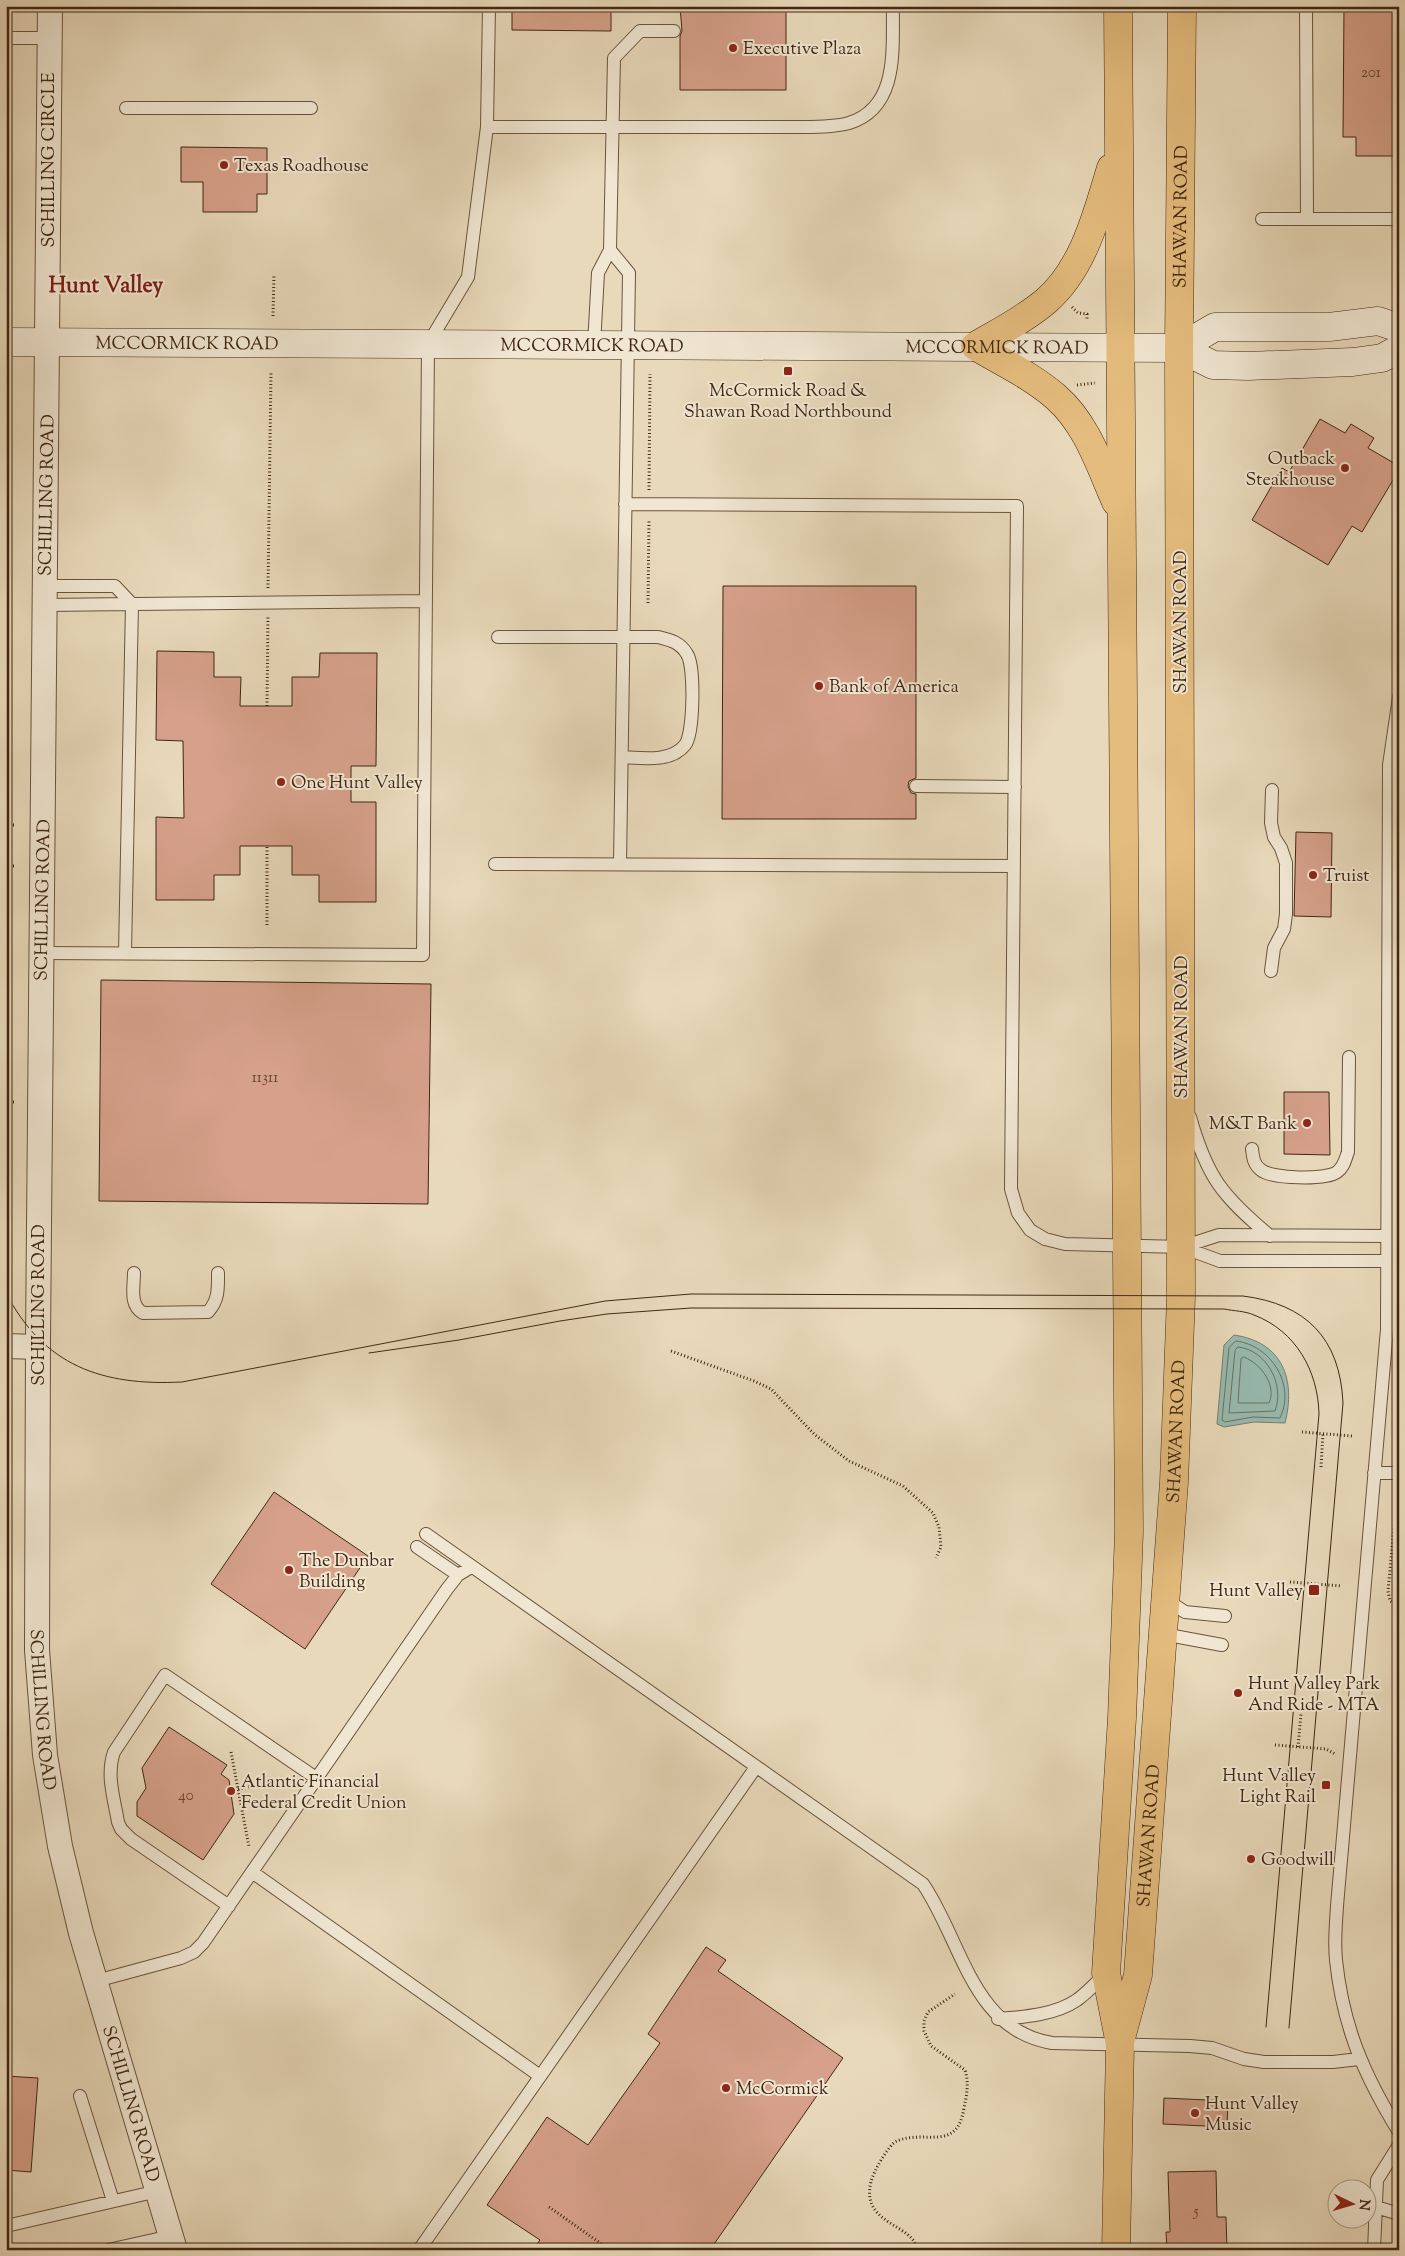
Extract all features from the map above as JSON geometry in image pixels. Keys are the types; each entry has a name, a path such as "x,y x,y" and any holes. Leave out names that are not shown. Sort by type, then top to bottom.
{"main road":[{"name":"SHAWAN ROAD","path":"1116,2250 1120,2044 1106,1973 1126,1629 1129,1532 1118,6"},
{"name":"SHAWAN ROAD","path":"1120,2044 1138,1975 1167,1600 1176,1444 1182,1247 1179,348 1182,6"},
{"path":"1119,143 1093,227 1081,252 1062,283 1048,300 975,346 1042,386 1069,410 1089,440 1121,513"},
{"path":"1179,348 1215,327 1329,327 1378,321 1399,328"},
{"name":"MCCORMICK ROAD","path":"6,342 1179,348 1213,365 1257,366 1353,362 1382,358 1399,350"},
{"path":"1126,1629 1163,1634"}],"street":[{"name":"SCHILLING CIRCLE","path":"47,343 50,6"},
{"name":"SCHILLING ROAD","path":"47,343 38,1346 37,1622 41,1710 52,1800 60,1846 81,1933 173,2243"},
{"path":"6,1346 38,1346"}],"lane":[{"path":"41,953 423,956 424,601 428,344 468,277 487,127 489,6"},
{"path":"487,127 828,127 850,123 870,112 883,95 890,80 893,6"},
{"path":"1306,6 1306,219"},
{"path":"594,345 598,273 610,250 614,58 640,32 674,31"},
{"path":"6,38 50,38"},
{"path":"126,108 311,108"},
{"path":"1262,220 1399,219"},
{"path":"610,250 629,273 620,864"},
{"path":"625,504 1017,506 1011,1189 1018,1213 1030,1230 1045,1239 1065,1244 1182,1247 1219,1235 1388,1236"},
{"path":"45,596 115,586 132,604 125,953"},
{"path":"45,596 132,604 424,601"},
{"path":"498,637 658,637 675,641 688,654 692,668 690,732 685,745 673,754 653,758 622,757"},
{"path":"1399,697 1389,764 1387,1329 1337,1906 1336,1958 1344,2011 1359,2059 1374,2092 1399,2132"},
{"path":"916,786 1015,787"},
{"path":"1271,971 1274,948 1284,929 1286,914 1286,863 1281,848 1274,837 1271,823 1272,790"},
{"path":"495,864 1014,866"},
{"path":"1252,1149 1255,1163 1262,1171 1273,1176 1329,1177 1337,1172 1344,1165 1348,1152 1349,1057"},
{"path":"1181,1086 1197,1142 1207,1168 1220,1188 1236,1206 1270,1236"},
{"path":"1182,1247 1220,1261 1388,1262"},
{"path":"134,1273 133,1301 138,1309 144,1313 208,1312 214,1306 218,1294 218,1273"},
{"path":"1374,1473 1399,1473"},
{"path":"426,1534 923,1884 935,1902 972,1979 998,2019 1014,2031 1052,2044 1190,2046 1212,2048 1244,2059 1264,2062 1333,2062 1359,2059"},
{"path":"417,1547 458,1575"},
{"path":"96,1981 194,1952 203,1943 458,1575 471,1567"},
{"path":"1167,1600 1185,1612 1225,1616"},
{"path":"1163,1634 1222,1645"},
{"path":"229,1906 131,1839 121,1829 109,1773 114,1752 164,1675 316,1778"},
{"path":"419,2250 756,1767"},
{"path":"252,1872 540,2076"},
{"path":"998,2019 1025,2017 1055,2010 1077,2000 1106,1973"},
{"path":"80,2096 113,2201"},
{"path":"1378,2180 1399,2145"},
{"path":"6,2226 158,2191"},
{"path":"1378,2207 1399,2214"},
{"path":"1374,2250 1375,2228"},
{"path":"108,2250 173,2243"}],"path":[{"path":"273,316 274,275"},
{"path":"1068,303 1078,313 1087,314 1087,320"},
{"path":"267,706 271,371"},
{"path":"1085,377 1085,383"},
{"path":"1070,384 1095,383"},
{"path":"6,825 16,825"},
{"path":"267,846 267,925"},
{"path":"6,866 15,866"},
{"path":"6,1102 14,1102"},
{"path":"671,1351 771,1389 814,1434 849,1461 903,1486 933,1513 941,1537 941,1547 936,1558"},
{"path":"1302,1432 1352,1436"},
{"path":"1321,1467 1323,1433"},
{"path":"1399,1512 1394,1526 1388,1591 1390,1601 1399,1606"},
{"path":"1290,1582 1342,1586"},
{"path":"1298,1747 1301,1714"},
{"path":"1275,1745 1326,1749 1349,1761"},
{"path":"231,1752 249,1848"},
{"path":"238,1789 274,1782"},
{"path":"916,2250 912,2238 883,2219 876,2212 871,2201 870,2182 892,2144 899,2140 946,2136 959,2125 967,2090 965,2070 931,2046 924,2031 924,2021 928,2012 955,1994"},
{"path":"549,2208 610,2250"}],"water":[{"path":"1234,1335 1251,1339 1264,1346 1275,1355 1282,1365 1287,1378 1289,1392 1285,1423 1254,1422 1224,1427 1217,1424 1224,1345"}],"building":[{"path":"512,6 611,6 611,31 512,30"},
{"name":"Executive Plaza","path":"680,6 786,6 786,90 680,90 680,36 682,31"},
{"path":"1344,6 1399,6 1399,156 1356,156 1356,137 1343,137"},
{"name":"Texas Roadhouse","path":"181,147 267,148 267,194 257,194 257,212 203,212 203,182 181,182"},
{"path":"1320,419 1345,433 1351,424 1374,438 1368,448 1399,466 1399,470 1362,532 1352,526 1328,565 1252,520 1282,468 1289,472"},
{"name":"Bank of America","path":"723,586 916,586 916,778 909,781 908,786 911,793 916,794 916,819 722,819"},
{"name":"One Hunt Valley","path":"157,651 214,652 214,677 241,677 240,706 292,706 292,677 319,677 320,653 377,653 376,766 351,766 351,802 376,802 376,902 319,902 319,875 292,875 292,846 240,846 240,875 214,875 214,900 156,900 156,817 184,818 183,741 156,740"},
{"name":"Truist","path":"1296,832 1332,833 1331,917 1294,916"},
{"path":"101,980 431,984 428,1204 99,1201"},
{"name":"M&T Bank","path":"1284,1092 1329,1092 1330,1155 1284,1154"},
{"name":"The Dunbar Building","path":"274,1492 368,1556 305,1649 211,1584"},
{"path":"169,1727 227,1765 221,1774 229,1780 234,1814 203,1860 137,1816 137,1802 146,1788 142,1768"},
{"name":"McCormick","path":"706,1947 726,1960 718,1971 843,2058 710,2250 533,2250 540,2240 487,2205 547,2117 588,2145 660,2043 648,2034"},
{"path":"6,2076 38,2078 31,2172 6,2170"},
{"name":"Hunt Valley Music","path":"1164,2098 1228,2101 1227,2127 1163,2124"},
{"path":"1216,2171 1217,2217 1226,2217 1227,2250 1167,2250 1166,2232 1170,2232 1168,2172"}],"tram line":[{"path":"6,1293 21,1318 38,1338 57,1354 78,1366 101,1375 126,1380 153,1382 182,1382 605,1301 691,1294 1243,1296 1265,1300 1285,1307 1302,1316 1327,1343 1335,1360 1343,1403 1289,2028"},
{"path":"369,1353 459,1340 607,1314 691,1308 1224,1309 1254,1315 1282,1331 1302,1354 1309,1368 1318,1398 1319,1414 1266,2027"}],"place":[{"name":"Executive Plaza","path":"733,48"},
{"name":"Texas Roadhouse","path":"224,165"},
{"name":"McCormick Road & Shawan Road Northbound","path":"788,371"},
{"name":"Outback Steakhouse","path":"1345,468"},
{"name":"Bank of America","path":"819,686"},
{"name":"One Hunt Valley","path":"281,782"},
{"name":"Truist","path":"1313,875"},
{"name":"M&T Bank","path":"1307,1123"},
{"name":"The Dunbar Building","path":"289,1570"},
{"name":"Hunt Valley","path":"1314,1590"},
{"name":"Hunt Valley Park And Ride - MTA","path":"1238,1693"},
{"name":"Hunt Valley Light Rail","path":"1326,1785"},
{"name":"Atlantic Financial Federal Credit Union","path":"231,1791"},
{"name":"Goodwill","path":"1251,1859"},
{"name":"McCormick","path":"726,2088"},
{"name":"Hunt Valley Music","path":"1195,2113"}],"district":[{"name":"Hunt Valley","path":"106,284"}]}
